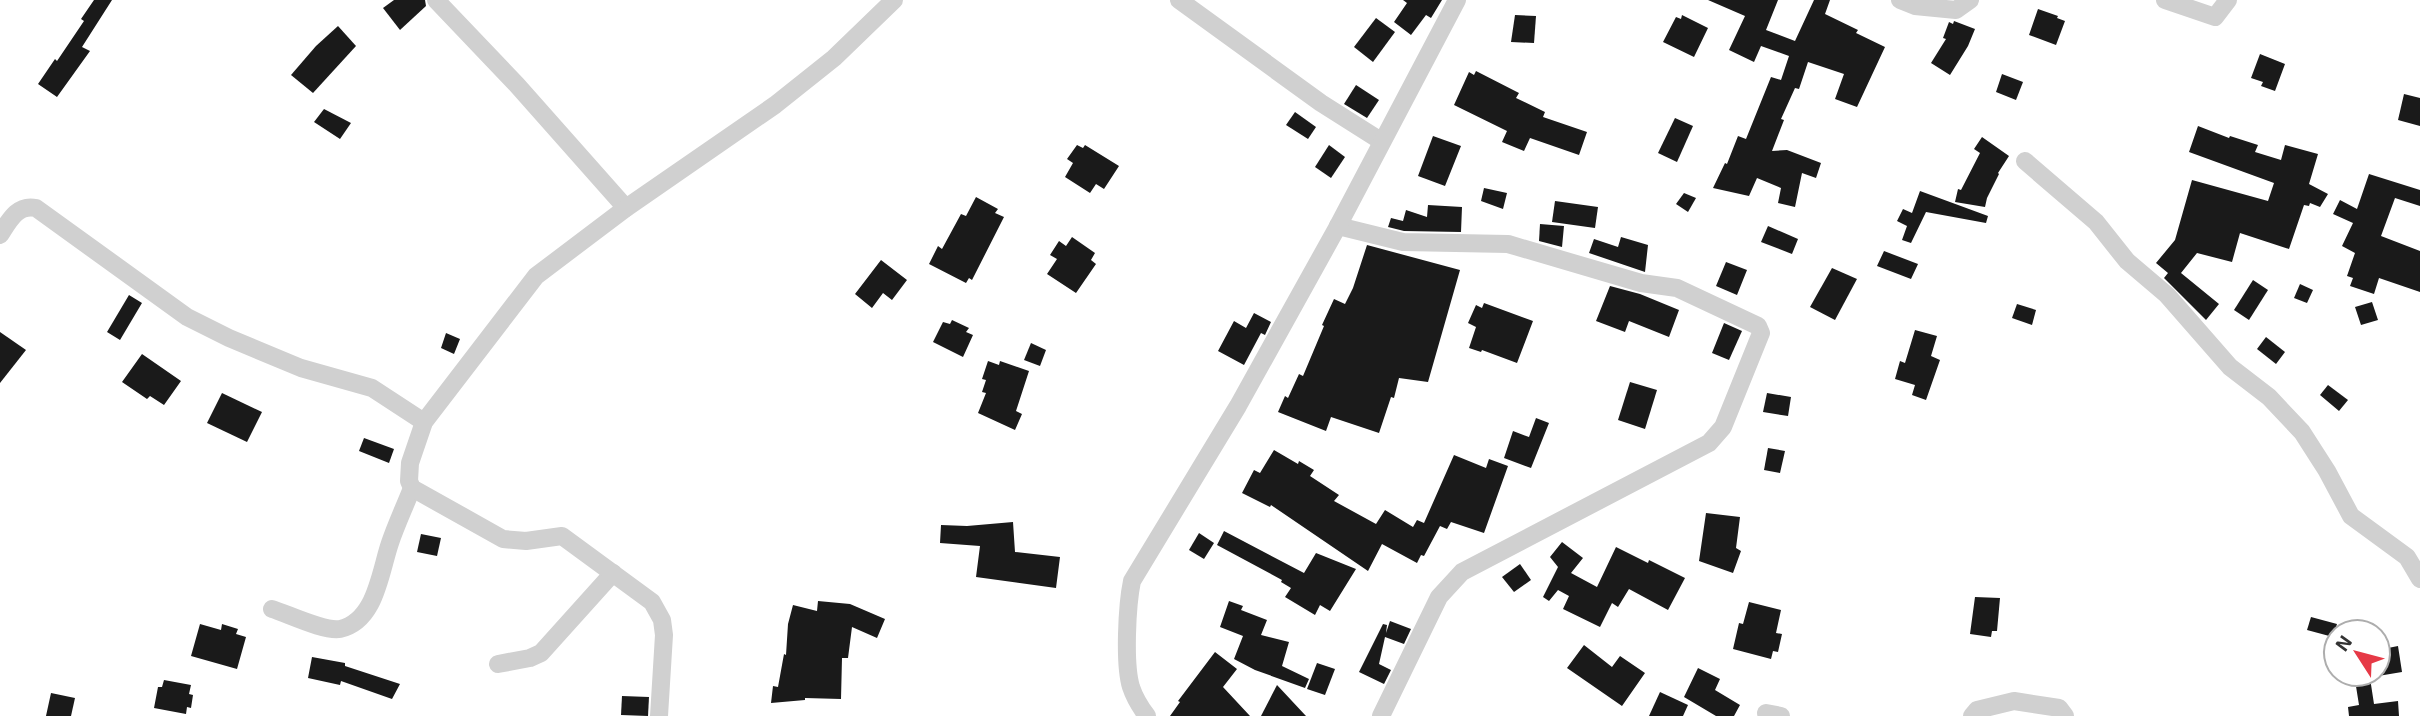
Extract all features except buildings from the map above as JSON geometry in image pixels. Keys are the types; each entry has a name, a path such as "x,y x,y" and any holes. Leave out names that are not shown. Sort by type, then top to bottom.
{"street":[{"path":"436,0 517,85 626,208"},
{"path":"659,716 664,635 662,620 652,602 562,536 526,541 503,539 412,488 409,481 410,463 424,422 536,276 626,208 775,105 834,58 894,0"},
{"path":"1179,0 1321,103 1381,141"},
{"path":"1147,716 1131,686 1128,601 1132,581 1238,406 1338,226 1457,0"},
{"path":"1900,0 1915,6 1956,10 1970,0"},
{"path":"2165,0 2215,17 2228,0"},
{"path":"2025,161 2096,222 2127,261 2166,295 2230,367 2278,406 2302,432 2351,516 2407,557 2420,579"},
{"path":"0,235 20,209 36,208 204,327 301,368 372,388 424,422"},
{"path":"1338,226 1402,242 1508,244 1641,283 1677,288 1760,328 1761,333 1728,415 1717,435 1709,443 1462,572 1439,597 1381,716"},
{"path":"272,609 327,628 339,629 353,622 369,606 376,592 390,544 412,488"},
{"path":"498,664 530,658 541,653 612,573"},
{"path":"1972,716 1977,710 2014,701 2059,708 2065,716"}]}
